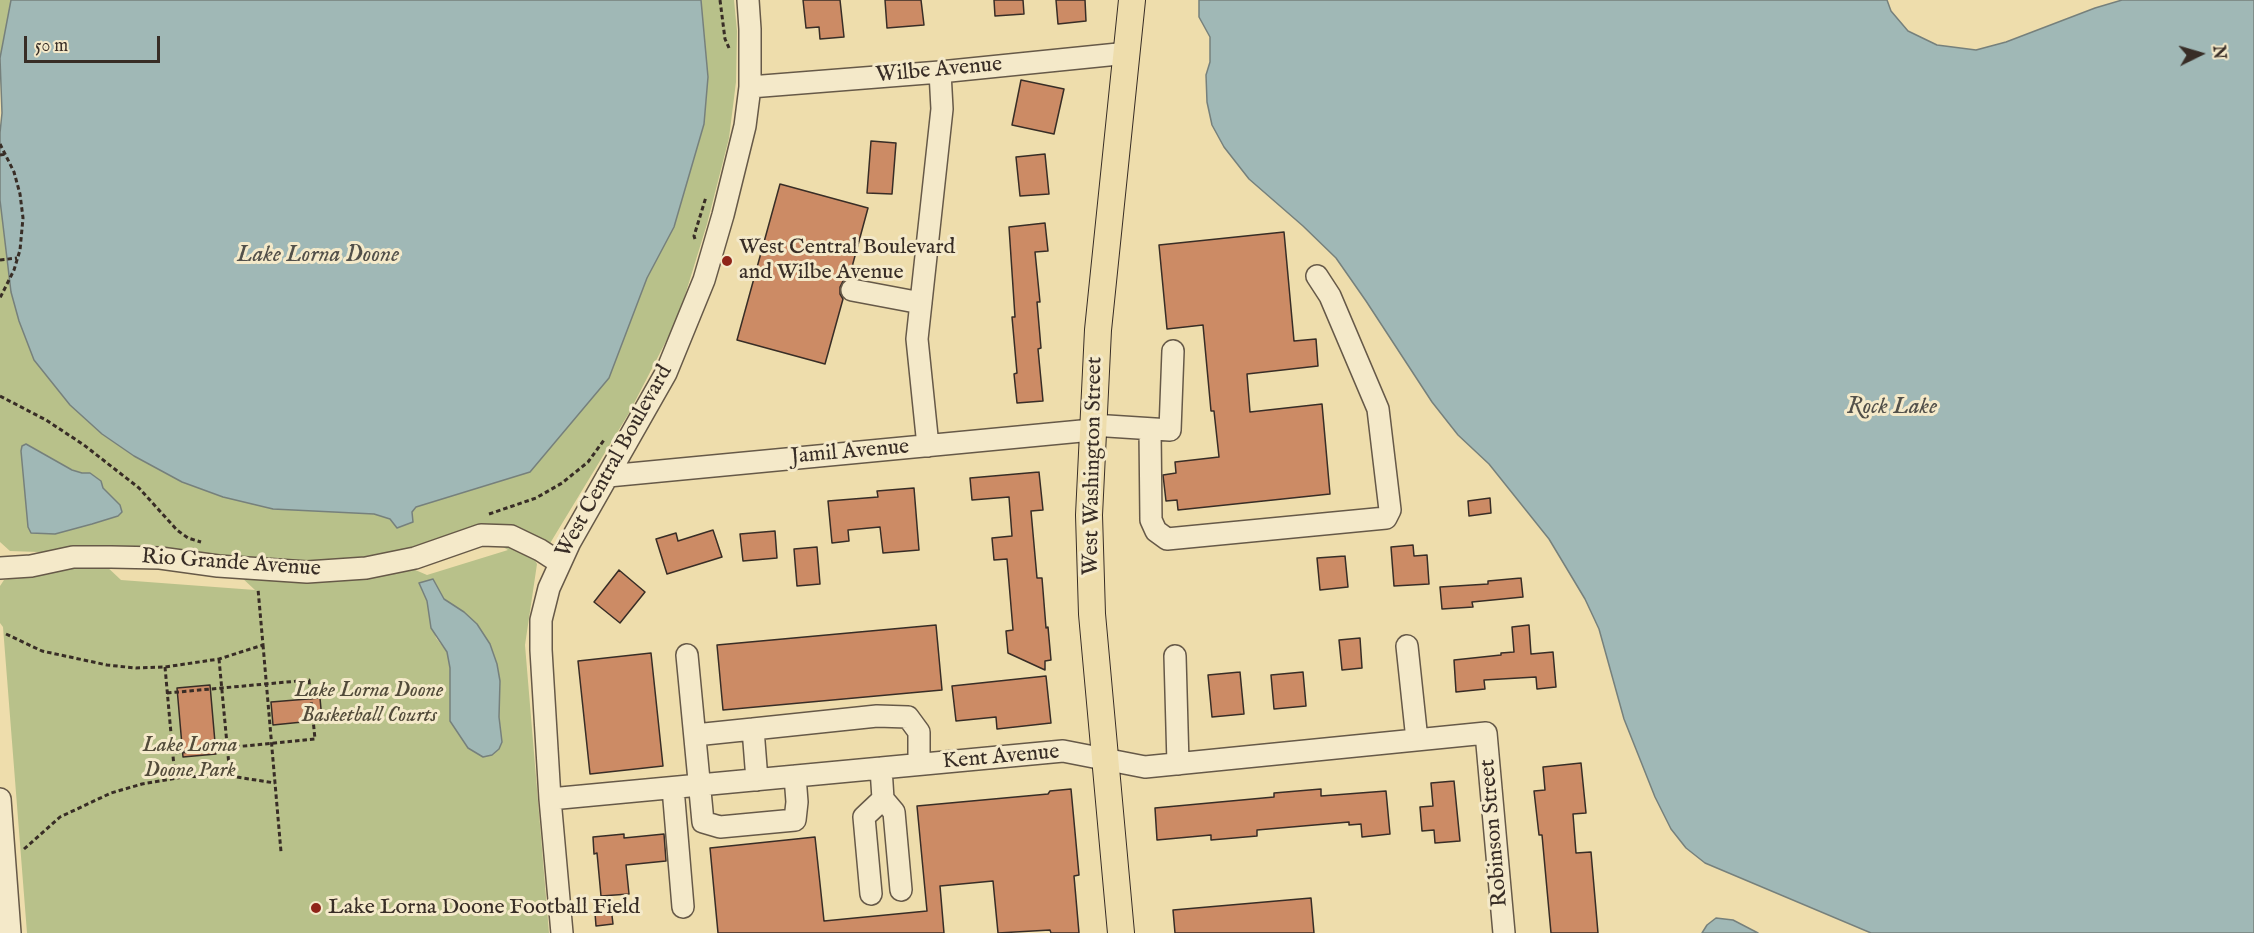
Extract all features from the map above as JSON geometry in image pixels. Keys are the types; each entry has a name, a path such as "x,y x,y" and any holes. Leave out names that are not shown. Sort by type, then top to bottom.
{"main road":[{"name":"West Washington Street","path":"1121,933 1092,614 1089,515 1098,330 1132,0"}],"street":[{"name":"West Central Boulevard","path":"562,933 550,799 541,620 549,588 570,542 666,373 704,280 745,126 750,87 748,0"},
{"name":"Wilbe Avenue","path":"750,87 940,72 1128,53"},
{"path":"928,446 917,339 942,109 940,72"},
{"path":"1173,351 1170,430 1150,430 1151,520 1156,531 1167,539 1386,518 1390,510 1378,410 1330,296 1317,276"},
{"path":"852,290 921,303"},
{"name":"Jamil Avenue","path":"608,476 928,446 1092,427 1150,430"},
{"name":"Rio Grande Avenue","path":"0,568 31,566 73,557 111,557 160,558 218,567 307,572 366,568 415,558 481,536 511,536 560,563"},
{"path":"1407,646 1417,740"},
{"path":"687,655 703,822 720,827 795,819 797,802 795,776"},
{"path":"1175,656 1178,764"},
{"path":"695,735 877,717 908,717 919,732 919,764"},
{"path":"753,729 758,780"},
{"name":"Kent Avenue","path":"550,799 1063,751 1145,767 1486,733"},
{"name":"Robinson Street","path":"1486,733 1504,933"},
{"path":"881,768 883,799 894,812 901,890"},
{"path":"673,788 683,907"},
{"path":"871,894 864,817 883,799"},
{"path":"0,800 4,910 10,933"}],"path":[{"path":"720,0 725,39 733,57"},
{"path":"0,144 14,172 20,194 22,218 14,270 0,298"},
{"path":"0,155 6,154"},
{"path":"697,245 694,236 706,194"},
{"path":"0,260 17,258"},
{"path":"0,396 46,420 84,445 139,488 177,530 202,543"},
{"path":"481,517 536,498 562,483 588,462 606,436"},
{"path":"258,586 281,852"},
{"path":"6,634 42,651 74,660 117,666 165,667 219,660 263,645"},
{"path":"219,660 230,776"},
{"path":"165,667 175,778"},
{"path":"167,693 309,680 315,739 173,753"},
{"path":"24,849 60,817 88,802 142,784 175,778 230,776 275,783"}],"green space":[{"path":"0,0 11,0 0,58"},
{"path":"701,0 734,0 737,31 736,82 729,138 707,224 678,318 629,413 549,545 532,535 417,547 371,559 318,562 10,551 0,542 0,200 11,292 34,360 70,405 102,434 134,456 273,509 374,514 390,519 397,528 413,522 412,512 416,507 530,472 647,278 674,227 704,124 708,77","holes":["26,444 72,470 90,473 101,481 103,488 120,505 22,446"]},
{"name":"Lake Lorna Doone Park","path":"495,542 530,552 537,564 525,645 549,933 27,933 3,627 0,623 0,586 4,580 27,574 104,564 121,580 255,590 240,576 406,566 427,575 508,550","holes":["433,579 444,599 464,612 490,644 500,681 501,732 450,721 450,668 447,652 436,638 427,601 419,584"]}],"water":[{"name":"Lake Lorna Doone","path":"11,0 701,0 708,77 704,124 674,227 647,278 609,378 530,472 416,507 412,512 413,522 397,528 390,519 374,514 273,509 223,497 182,482 134,456 102,434 70,405 34,360 11,292 0,200 2,113 0,58"},
{"name":"Rock Lake","path":"1199,0 1887,0 1891,11 1908,31 1937,45 1976,50 2006,42 2122,0 2254,0 2254,933 1871,933 1705,863 1686,848 1671,829 1655,797 1624,719 1599,629 1585,599 1549,539 1489,464 1458,435 1432,402 1336,258 1249,179 1224,147 1212,125 1207,102 1206,75 1210,62 1210,37 1199,17"},
{"path":"26,444 72,470 90,473 101,481 103,488 120,505 122,512 118,516 55,534 31,533 28,527 21,451 22,446"},
{"path":"433,579 444,599 477,624 490,644 497,664 500,681 499,717 502,742 499,749 492,755 483,757 468,748 450,721 450,668 447,652 431,628 427,601 419,583"},
{"path":"1716,918 1733,920 1758,933 1702,933 1707,925"}],"building":[{"path":"803,0 840,0 844,37 820,39 819,27 806,28"},
{"path":"885,0 921,0 924,25 887,28"},
{"path":"994,0 1023,0 1024,14 995,16"},
{"path":"1056,0 1085,0 1086,21 1058,24"},
{"path":"1021,80 1064,89 1054,134 1012,125"},
{"path":"871,141 896,143 892,194 867,193"},
{"path":"1045,154 1049,194 1020,196 1016,157"},
{"path":"780,184 868,208 849,278 843,281 840,287 843,299 825,364 737,340"},
{"path":"1045,223 1048,251 1035,252 1040,302 1037,302 1041,348 1038,349 1043,401 1017,403 1012,317 1015,317 1009,227"},
{"path":"1284,232 1294,341 1316,339 1318,366 1247,374 1250,412 1322,404 1330,494 1178,510 1177,500 1166,501 1163,475 1176,473 1175,462 1219,457 1214,411 1211,411 1203,325 1167,329 1159,245"},
{"path":"1039,472 1043,510 1031,511 1037,578 1042,578 1051,660 1045,661 1045,670 1008,653 1006,631 1013,630 1007,559 994,560 992,538 1012,536 1009,497 972,500 970,478"},
{"path":"914,488 919,550 883,553 880,527 848,530 849,541 832,543 828,501 878,497 877,491"},
{"path":"1490,498 1491,513 1469,516 1468,501"},
{"path":"713,530 722,557 667,574 656,539 676,533 678,541"},
{"path":"775,531 777,558 743,561 740,534"},
{"path":"1413,545 1414,556 1427,555 1429,584 1394,586 1391,547"},
{"path":"817,547 820,584 797,586 794,549"},
{"path":"1345,556 1348,587 1320,590 1317,558"},
{"path":"619,570 645,592 620,623 594,602"},
{"path":"1521,578 1523,597 1472,602 1473,607 1442,609 1440,587 1488,584 1488,581"},
{"path":"936,625 942,690 723,710 717,645"},
{"path":"1529,625 1531,654 1553,652 1556,687 1537,689 1536,677 1484,680 1485,689 1456,692 1454,660 1514,652 1512,627"},
{"path":"1360,638 1362,668 1342,670 1339,640"},
{"path":"651,653 663,766 590,774 578,661"},
{"path":"1240,672 1244,714 1212,717 1208,675"},
{"path":"1303,672 1306,706 1274,709 1271,675"},
{"path":"1046,676 1051,723 997,729 996,717 956,721 952,686"},
{"path":"210,685 216,754 183,757 177,688"},
{"path":"320,698 322,720 273,725 271,702"},
{"path":"1581,763 1586,813 1573,814 1576,853 1591,852 1598,933 1551,933 1542,835 1539,835 1534,791 1545,790 1543,767"},
{"path":"1454,781 1460,841 1435,843 1434,830 1422,831 1420,807 1433,806 1431,783"},
{"path":"1071,789 1079,875 1074,876 1079,933 1051,933 1050,930 998,933 993,881 940,886 944,933 718,933 710,848 815,837 824,921 927,911 917,806 1048,794 1050,791"},
{"path":"1321,789 1321,796 1386,791 1390,834 1362,837 1361,824 1349,825 1349,822 1257,830 1257,836 1211,840 1211,835 1157,840 1155,808 1274,797 1274,793"},
{"path":"624,834 624,838 664,834 666,861 626,865 629,894 601,896 597,853 594,854 593,837"},
{"path":"1311,898 1314,933 1175,933 1173,910"},
{"path":"610,899 613,924 596,926 594,900"}],"place":[{"name":"West Central Boulevard and Wilbe Avenue","path":"727,261"},
{"name":"Lake Lorna Doone Football Field","path":"316,908"}],"park label":[{"name":"Lake Lorna Doone Basketball Courts","path":"369,704"}]}
